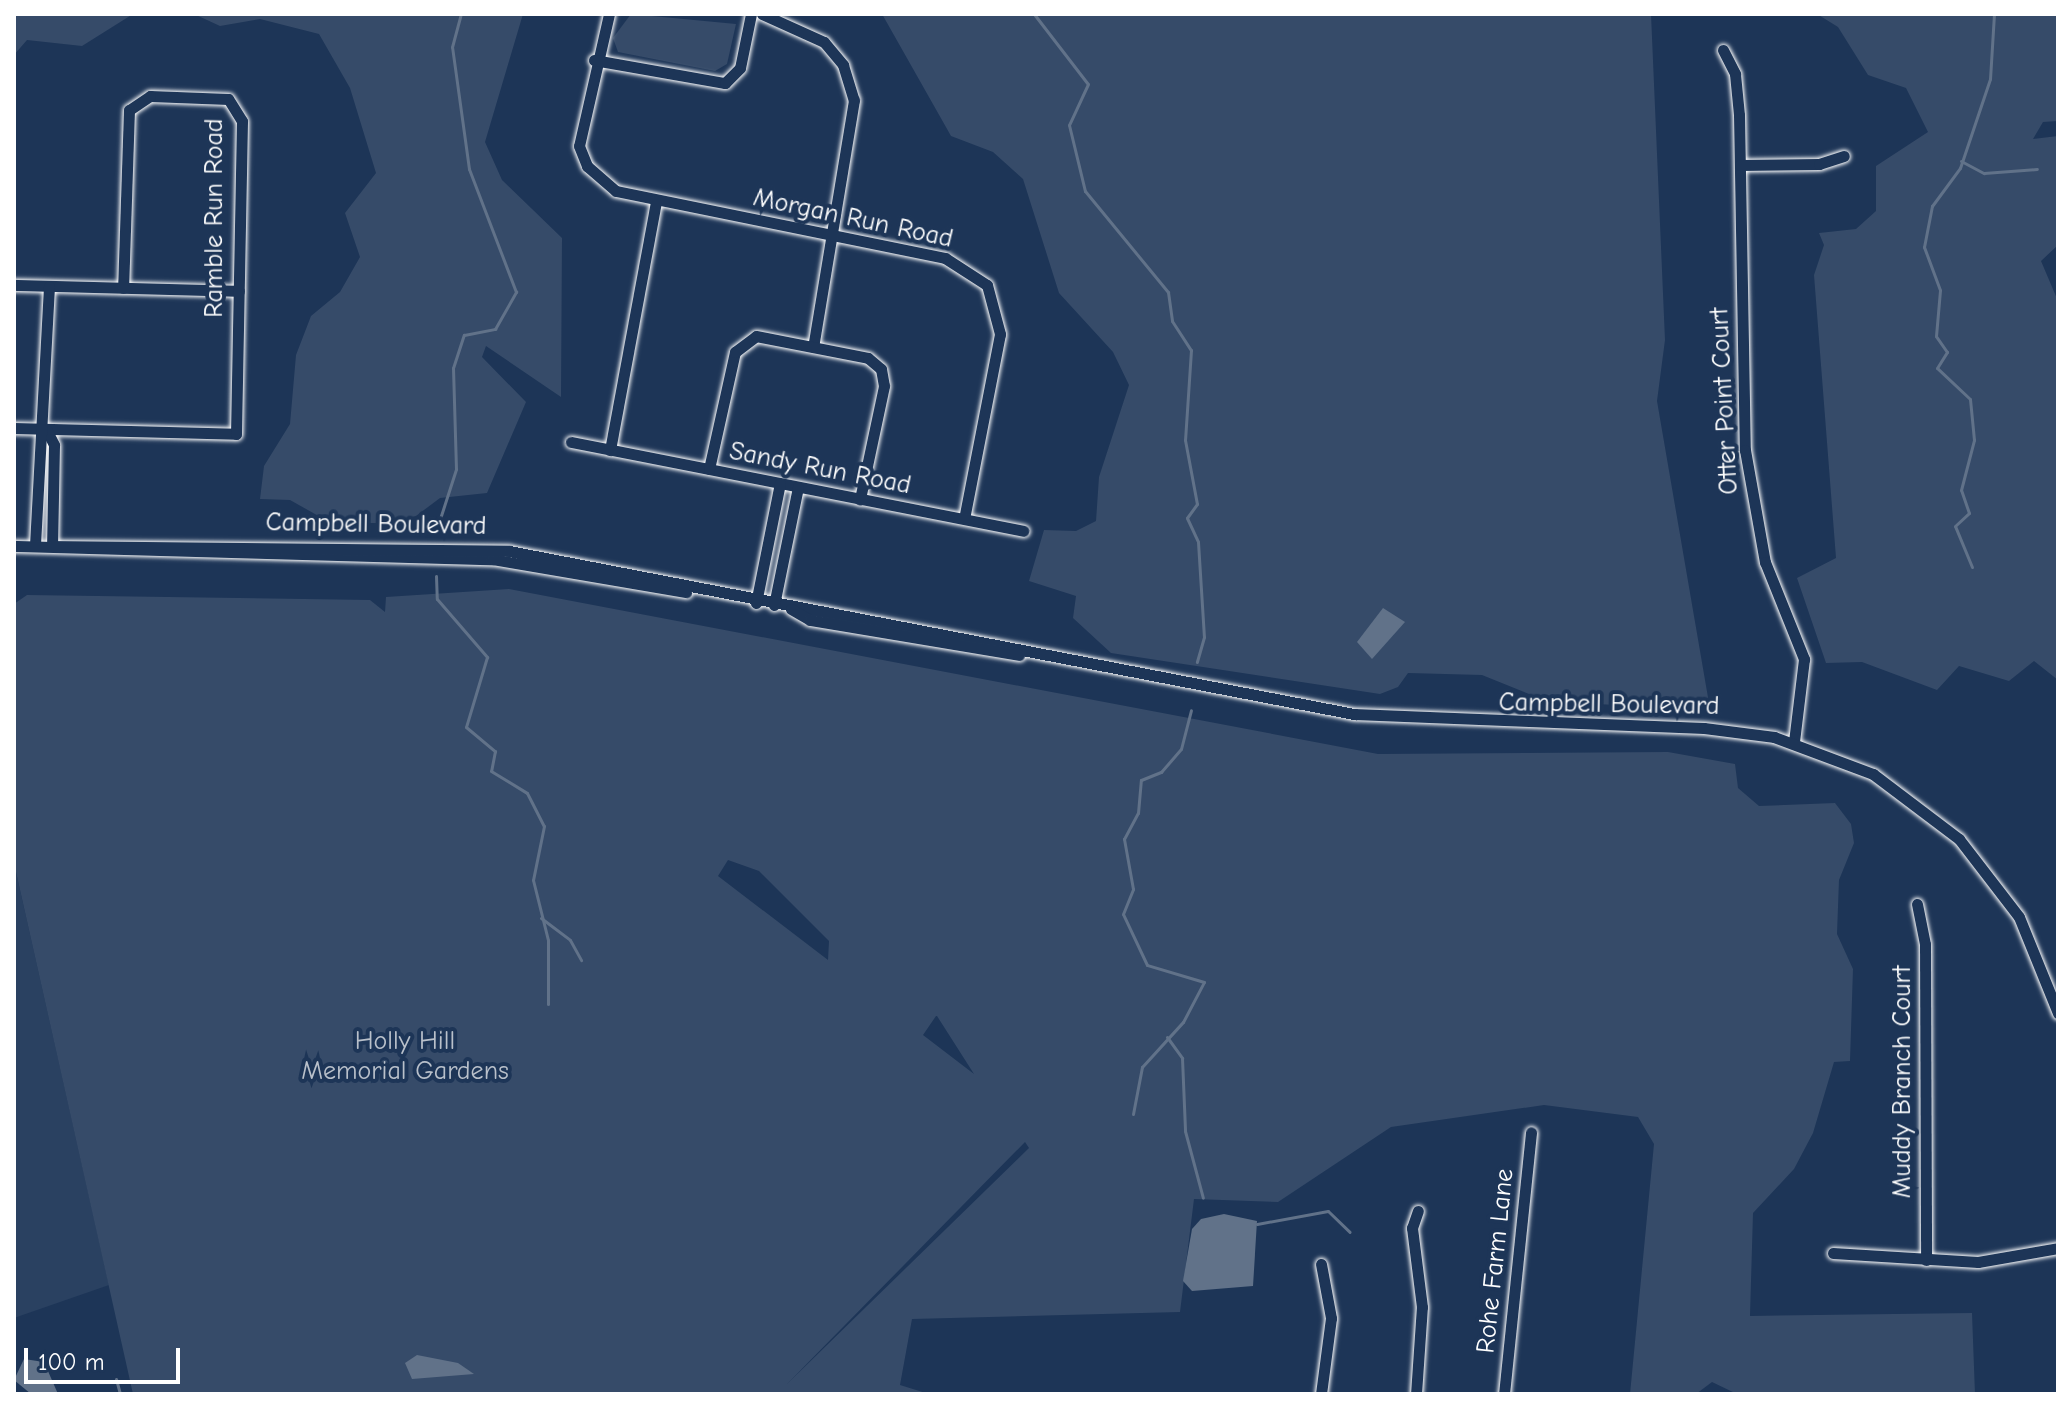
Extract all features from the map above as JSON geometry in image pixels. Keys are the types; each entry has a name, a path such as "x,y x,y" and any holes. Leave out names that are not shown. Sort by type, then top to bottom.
{"street":[{"name":"Morgan Run Road","path":"609,14 594,60 579,134 583,158 616,191 955,261 994,296 1000,334 964,519"},
{"path":"594,60 725,83 740,68 751,14"},
{"path":"762,14 813,32 849,79 854,122 813,347"},
{"name":"Otter Point Court","path":"1723,50 1735,74 1740,165 1745,450 1765,562 1804,659 1794,742"},
{"name":"Ramble Run Road","path":"46,429 236,434 241,116 228,99 141,98 127,118 123,288"},
{"path":"1740,165 1819,164 1844,156"},
{"path":"610,450 656,201"},
{"path":"14,285 239,291"},
{"path":"49,286 46,429 54,445 52,546"},
{"path":"709,469 739,343 756,336 813,347 868,358 883,374 860,499"},
{"path":"14,428 46,429"},
{"path":"35,545 37,445 46,429"},
{"name":"Sandy Run Road","path":"571,442 1023,531"},
{"path":"756,603 780,483"},
{"path":"774,605 798,487"},
{"name":"Campbell Boulevard","path":"14,546 480,548 1032,656 1374,717 1704,728 1794,742 1888,782 1959,839 2019,917 2058,1013"},
{"name":"Muddy Branch Court","path":"1917,904 1925,944 1926,1260"},
{"name":"Rohe Farm Lane","path":"1504,1394 1531,1132"},
{"path":"1416,1394 1422,1307 1412,1228 1418,1211"},
{"path":"1833,1253 1978,1262 2058,1248"},
{"path":"1321,1264 1331,1318 1321,1394"}],"shaded area":[{"path":"1383,608 1405,622 1372,659 1357,642"},
{"path":"14,863 109,1285 14,1318"},
{"path":"1224,1214 1257,1221 1253,1286 1192,1291 1183,1281 1192,1229 1201,1219"},
{"path":"417,1355 458,1363 474,1374 412,1379 405,1363"},
{"path":"24,1359 44,1362 58,1394 31,1394 14,1380"}],"green space":[{"path":"14,14 133,14 82,46 27,40 14,55"},
{"path":"194,14 523,14 485,142 502,180 562,238 561,397 486,346 482,357 526,402 487,493 440,498 416,516 382,523 331,523 290,500 260,499 264,466 290,424 296,355 311,316 340,292 360,257 345,213 376,173 350,88 319,34 260,19 220,26"},
{"path":"631,14 736,24 727,64 715,71 618,52 613,38"},
{"path":"882,14 1651,14 1665,340 1657,401 1710,709 1549,702 1482,675 1408,673 1398,687 1380,694 1111,653 1073,618 1076,596 1029,581 1044,530 1076,531 1096,521 1099,477 1129,385 1113,352 1059,293 1023,179 993,152 951,136"},
{"path":"1817,14 2058,14 2058,121 2043,122 2033,139 2058,136 2058,245 2041,261 2058,301 2058,680 2034,661 2009,681 1959,666 1937,690 1862,662 1826,663 1797,578 1836,558 1814,275 1824,245 1819,233 1856,229 1876,211 1876,166 1928,132 1906,88 1868,75 1838,27"},
{"name":"Holly Hill Memorial Gardens","path":"509,589 1378,754 1668,752 1735,764 1738,788 1759,806 1835,803 1851,824 1854,843 1839,880 1837,934 1853,969 1850,1061 1834,1062 1813,1133 1794,1169 1753,1213 1750,1316 1972,1313 1975,1394 1737,1394 1712,1382 1696,1394 1630,1394 1654,1144 1638,1117 1544,1105 1391,1127 1278,1202 1194,1199 1180,1312 912,1319 900,1385 929,1394 133,1394 14,863 14,604 27,595 370,600 385,612 386,597","holes":["728,860 759,871 829,941 828,960 718,876","937,1016 974,1074 923,1035","1025,1142 1029,1148 786,1385"]}],"waterway":[{"path":"437,528 456,469 453,368 464,335 495,329 516,292 469,169 452,47 461,14"},
{"path":"1034,14 1088,84 1069,125 1085,191 1168,292 1172,321 1191,350 1185,440 1197,504 1187,518 1198,542 1204,637 1197,662"},
{"path":"1972,567 1955,526 1969,513 1961,490 1974,440 1970,399 1937,368 1947,352 1936,336 1940,290 1924,247 1932,206 1960,168 1990,79 1994,14"},
{"path":"1961,161 1984,173 2037,169"},
{"path":"436,576 437,599 487,657 466,727 495,751 491,771 527,793 544,826 533,880 548,940 548,1004"},
{"path":"1133,1114 1142,1067 1183,1022 1204,982 1147,965 1123,914 1133,889 1124,839 1138,813 1141,780 1161,772 1181,749 1191,710"},
{"path":"541,918 570,940 581,960"},
{"path":"1167,1037 1182,1058 1185,1131 1203,1198"},
{"path":"1257,1224 1328,1211 1350,1232"},
{"path":"116,1379 120,1394"}]}
